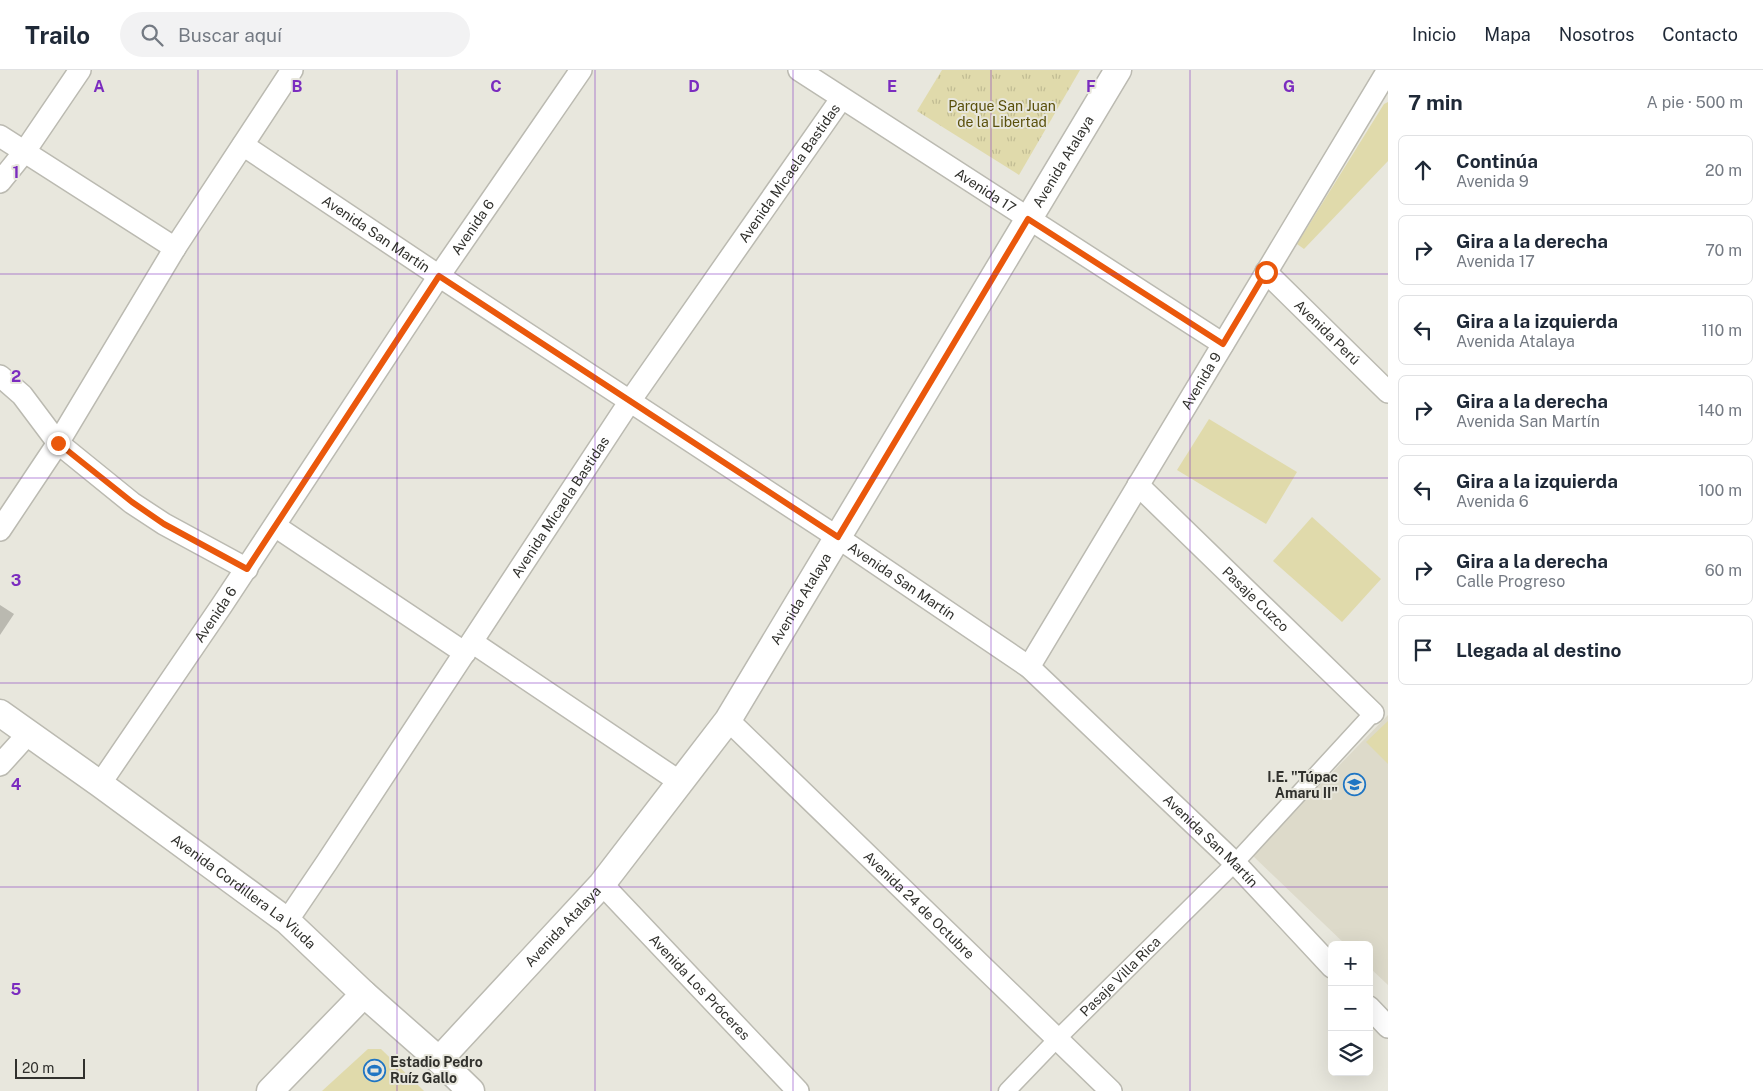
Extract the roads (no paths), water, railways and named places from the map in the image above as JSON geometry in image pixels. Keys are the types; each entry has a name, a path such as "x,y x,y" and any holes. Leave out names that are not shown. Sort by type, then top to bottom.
{"street":[{"path":"0,182 25,151 80,70"},
{"path":"0,530 58,443 175,248 292,70"},
{"name":"Avenida 6","path":"100,784 247,569 439,276 580,70"},
{"name":"Avenida Atalaya","path":"439,1060 602,884 728,720 1118,70"},
{"name":"Avenida 9","path":"1029,667 1388,70"},
{"name":"Avenida 17","path":"808,73 841,99 1223,344"},
{"name":"Avenida Micaela Bastidas","path":"287,921 469,648 630,401 841,99"},
{"path":"0,136 175,248"},
{"name":"Avenida San Martín","path":"243,145 439,276 838,537 1029,667 1235,863 1328,963"},
{"name":"Avenida Perú","path":"1266,272 1388,392"},
{"path":"0,376 22,395 58,443 132,502 156,519 247,569"},
{"name":"Pasaje Cuzco","path":"1138,485 1373,713"},
{"path":"275,526 680,782"},
{"name":"Avenida Cordillera La Viuda","path":"0,713 287,921 471,1091"},
{"name":"Pasaje Villa Rica","path":"1007,1091 1235,863 1373,713"},
{"name":"Avenida 24 de Octubre","path":"728,720 1111,1091"},
{"path":"0,765 28,734"},
{"name":"Avenida Los Próceres","path":"602,884 798,1091"},
{"path":"270,1091 364,994"},
{"path":"1373,1011 1388,1027"}],"place":[{"name":"I.E. \"Túpac Amaru II\"","path":"1354,785"},
{"name":"Estadio Pedro Ruíz Gallo","path":"374,1070"}],"park label":[{"name":"Parque San Juan de la Libertad","path":"1002,114"}]}
